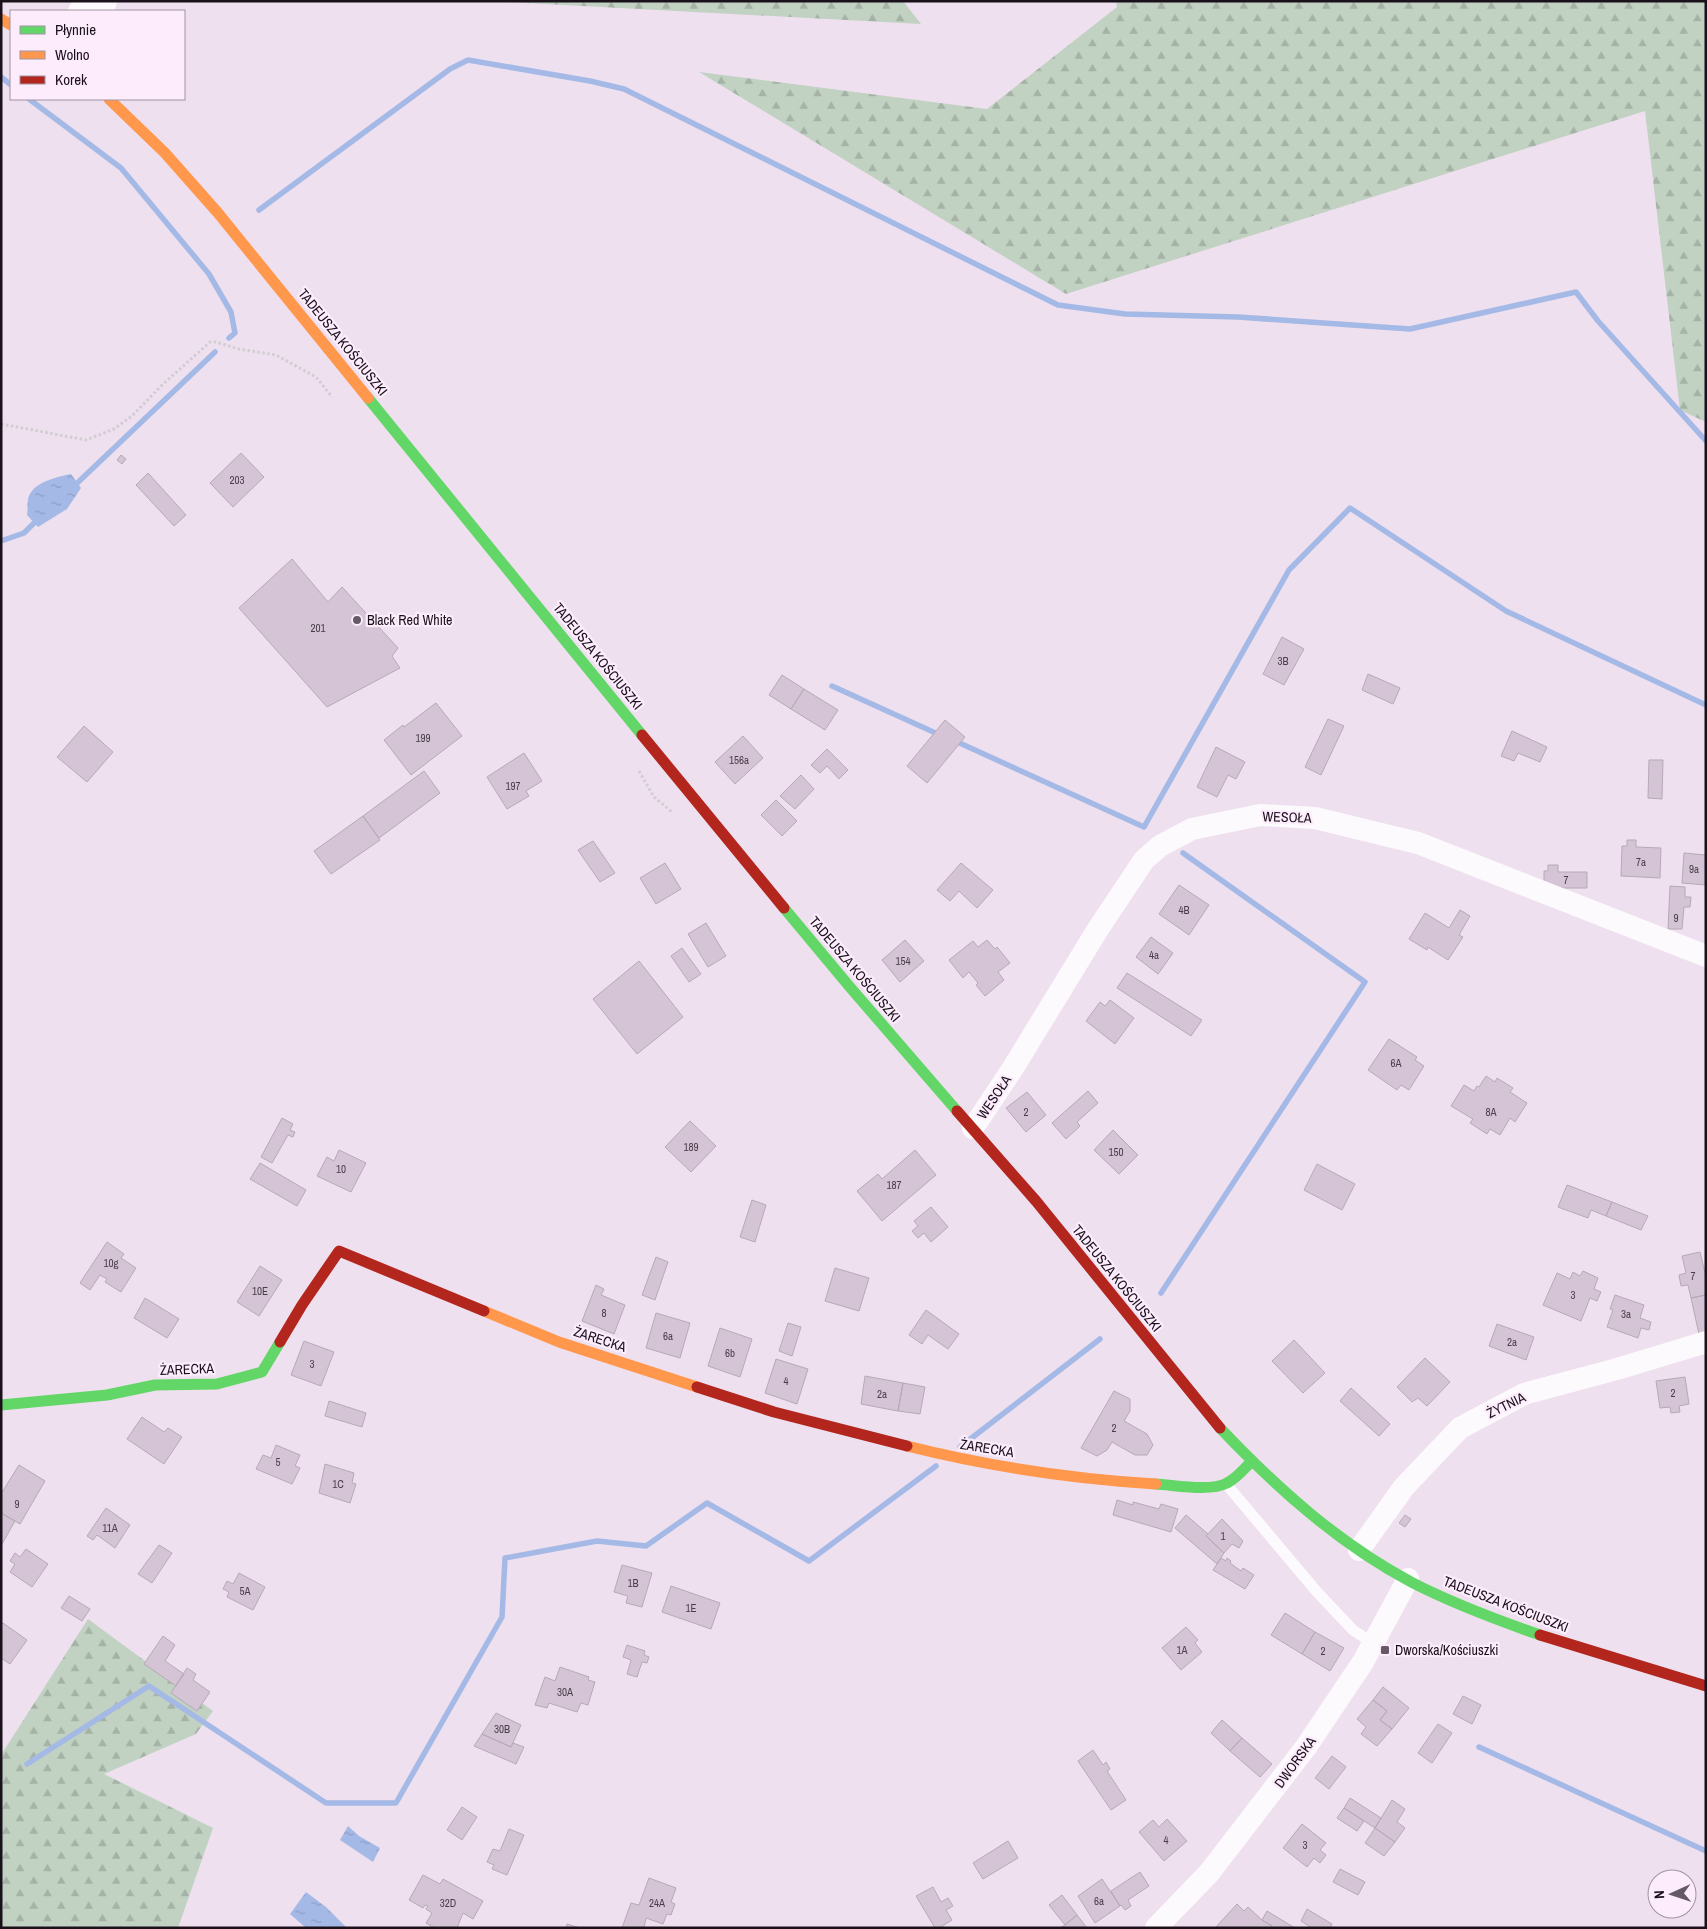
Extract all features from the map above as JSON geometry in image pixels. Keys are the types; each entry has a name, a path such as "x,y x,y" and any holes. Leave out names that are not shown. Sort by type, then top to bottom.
{"main road":[{"name":"TADEUSZA KOŚCIUSZKI","path":"111,100 165,153 218,212 736,850 849,986 1036,1201 1220,1428 1251,1462 1313,1516 1359,1550 1444,1598 1501,1621 1706,1686"},
{"name":"ŻARECKA","path":"1,1405 107,1395 155,1385 217,1384 262,1372 302,1305 339,1251 559,1342 774,1412 954,1458 1109,1481 1206,1488 1227,1485"},
{"path":"1227,1485 1251,1462"}],"street":[{"name":"WESOŁA","path":"973,1128 1013,1068 1098,929 1144,860 1160,846 1192,829 1260,815 1325,820 1418,844 1706,956"},
{"name":"ŻYTNIA","path":"1359,1550 1404,1487 1460,1428 1524,1394 1617,1369 1706,1342"},
{"name":"DWORSKA","path":"1156,1928 1209,1873 1246,1828 1327,1718 1374,1644 1408,1579"}],"lane":[{"path":"1227,1485 1353,1630 1374,1644"}],"path":[{"path":"1,424 86,440 114,428 132,416 161,386 210,342 276,356 316,376 332,397"}],"green space":[{"path":"489,1 903,1 921,24"},
{"path":"1116,1 1706,1 1706,422 1680,410 1645,111 1066,294 699,72 987,109 1117,7"},
{"path":"88,1619 213,1711 196,1734 104,1774 213,1828 178,1928 1,1928 1,1755"}],"water":[{"path":"71,474 81,488 67,509 38,527 27,515 30,493 34,488 46,481"},
{"path":"348,1826 359,1836 380,1848 373,1862 340,1840"},
{"path":"306,1892 326,1907 347,1928 306,1928 290,1914"}],"building":[{"path":"241,453 264,477 233,507 210,483"},
{"path":"121,455 126,459 122,464 117,460"},
{"path":"148,473 186,515 174,526 136,485"},
{"path":"292,559 328,602 342,587 398,648 392,656 400,668 327,707 239,608"},
{"path":"1282,637 1304,649 1284,685 1263,674"},
{"path":"1368,674 1400,688 1393,704 1362,690"},
{"path":"782,675 804,689 791,709 769,695"},
{"path":"804,689 838,710 825,730 791,709"},
{"path":"436,703 462,736 411,775 384,740"},
{"path":"1328,719 1344,726 1321,775 1305,767"},
{"path":"945,720 965,737 927,783 907,766"},
{"path":"84,726 113,752 87,782 57,757"},
{"path":"1512,731 1547,747 1540,762 1518,753 1514,761 1501,756"},
{"path":"743,736 763,758 735,784 715,762"},
{"path":"1216,747 1245,762 1236,779 1228,775 1217,797 1197,787"},
{"path":"827,749 848,770 839,779 827,766 820,773 811,765"},
{"path":"524,753 542,781 526,791 529,796 507,809 487,777"},
{"path":"1649,760 1663,760 1662,799 1648,798"},
{"path":"424,771 440,793 379,838 363,816"},
{"path":"801,775 814,789 795,809 780,796"},
{"path":"776,800 797,821 782,836 761,815"},
{"path":"363,816 380,840 331,874 314,851"},
{"path":"1627,840 1636,840 1636,847 1661,848 1660,878 1621,876 1622,846 1627,846"},
{"path":"593,841 615,873 600,882 578,850"},
{"path":"1684,853 1706,855 1706,885 1682,883"},
{"path":"665,863 681,889 656,904 640,878"},
{"path":"961,863 993,890 977,908 959,891 950,901 937,890"},
{"path":"1548,865 1558,865 1558,872 1587,872 1587,888 1544,888 1544,871 1548,871"},
{"path":"1179,885 1209,905 1189,935 1159,914"},
{"path":"1670,886 1685,887 1685,897 1691,897 1690,907 1684,907 1682,929 1668,929"},
{"path":"1460,910 1470,916 1459,935 1463,937 1448,960 1428,947 1427,950 1409,939 1425,913 1449,928"},
{"path":"706,923 726,956 708,967 688,934"},
{"path":"1151,937 1173,953 1158,974 1136,957"},
{"path":"905,940 924,961 900,982 882,960"},
{"path":"987,940 995,949 997,947 1010,963 998,972 1004,980 985,996 969,972 963,978 949,960 973,941 978,947"},
{"path":"682,948 701,974 689,982 671,956"},
{"path":"639,961 683,1017 637,1054 593,999"},
{"path":"1127,973 1202,1020 1191,1036 1117,988"},
{"path":"1110,1000 1134,1018 1115,1044 1086,1021 1100,1002 1105,1006"},
{"path":"1389,1039 1417,1057 1415,1060 1424,1066 1409,1090 1401,1085 1397,1090 1368,1070"},
{"path":"1486,1076 1495,1082 1497,1078 1513,1088 1510,1092 1527,1103 1515,1122 1510,1118 1500,1135 1490,1129 1487,1134 1470,1123 1473,1119 1451,1106 1464,1085 1474,1091"},
{"path":"1088,1091 1098,1103 1077,1122 1080,1126 1066,1139 1052,1123"},
{"path":"1027,1092 1046,1115 1026,1132 1006,1108"},
{"path":"282,1118 293,1124 290,1130 295,1132 293,1137 288,1135 272,1163 261,1157"},
{"path":"690,1121 716,1146 691,1172 665,1147"},
{"path":"1113,1130 1138,1155 1119,1174 1094,1150"},
{"path":"339,1150 366,1163 351,1192 317,1176 327,1157 334,1161"},
{"path":"915,1150 936,1175 882,1221 857,1191 878,1174 882,1179"},
{"path":"260,1163 306,1190 297,1206 250,1179"},
{"path":"1317,1164 1355,1184 1342,1210 1304,1190"},
{"path":"1567,1185 1612,1202 1606,1216 1591,1210 1588,1218 1558,1207"},
{"path":"752,1200 766,1205 755,1242 740,1237"},
{"path":"1612,1202 1648,1216 1641,1230 1606,1216"},
{"path":"931,1207 948,1227 931,1242 924,1233 918,1238 912,1231 918,1226 914,1221"},
{"path":"107,1242 124,1254 121,1258 136,1268 121,1292 105,1282 107,1279 100,1275 90,1290 80,1283"},
{"path":"1700,1252 1706,1277 1706,1295 1691,1298 1688,1285 1681,1286 1679,1275 1686,1273 1682,1256"},
{"path":"656,1257 668,1262 655,1300 642,1295"},
{"path":"260,1266 282,1280 259,1316 237,1302"},
{"path":"835,1268 869,1278 859,1311 825,1301"},
{"path":"1583,1271 1598,1278 1594,1289 1601,1292 1597,1301 1590,1298 1581,1321 1543,1305 1557,1273 1570,1279 1573,1272 1580,1276"},
{"path":"596,1285 604,1289 601,1295 625,1305 614,1334 582,1321"},
{"path":"1615,1295 1644,1305 1640,1318 1651,1322 1649,1330 1641,1328 1638,1338 1607,1327 1613,1310 1610,1309"},
{"path":"1706,1295 1706,1332 1699,1334 1691,1298"},
{"path":"145,1298 179,1319 167,1338 134,1318"},
{"path":"926,1310 959,1334 948,1349 928,1335 922,1344 909,1335"},
{"path":"656,1313 690,1323 680,1358 646,1348"},
{"path":"788,1323 801,1327 792,1356 779,1351"},
{"path":"1497,1324 1534,1337 1526,1360 1489,1346"},
{"path":"720,1328 752,1339 740,1377 708,1366"},
{"path":"1294,1340 1325,1373 1303,1393 1272,1361"},
{"path":"304,1341 334,1352 321,1386 291,1375"},
{"path":"1425,1358 1450,1382 1427,1406 1418,1398 1412,1402 1397,1387"},
{"path":"776,1359 808,1369 797,1404 765,1393"},
{"path":"865,1376 903,1383 898,1411 861,1404"},
{"path":"1685,1377 1689,1404 1679,1406 1680,1412 1671,1413 1670,1407 1660,1408 1656,1381"},
{"path":"903,1383 925,1387 920,1414 898,1411"},
{"path":"1351,1388 1390,1424 1379,1436 1340,1401"},
{"path":"1114,1391 1130,1399 1130,1411 1124,1421 1147,1434 1153,1445 1147,1455 1135,1455 1112,1442 1107,1450 1097,1456 1081,1448"},
{"path":"329,1401 366,1413 362,1427 325,1416"},
{"path":"142,1417 164,1432 168,1428 182,1437 164,1464 127,1439"},
{"path":"276,1445 300,1455 295,1466 300,1468 292,1484 256,1469 263,1455 271,1458"},
{"path":"325,1464 354,1473 352,1483 356,1484 350,1503 319,1493"},
{"path":"19,1465 45,1481 20,1524 1,1513 1,1494"},
{"path":"1117,1500 1133,1505 1133,1502 1159,1509 1161,1504 1178,1509 1171,1532 1113,1515"},
{"path":"106,1508 130,1525 115,1548 97,1535 93,1540 87,1536"},
{"path":"1,1513 15,1521 2,1544 1,1543"},
{"path":"1186,1515 1208,1534 1206,1536 1224,1553 1217,1564 1175,1528"},
{"path":"1405,1515 1411,1519 1405,1527 1399,1523"},
{"path":"1222,1519 1243,1541 1239,1548 1232,1544 1224,1553 1206,1536"},
{"path":"159,1545 172,1553 152,1583 138,1574"},
{"path":"26,1549 48,1564 32,1587 10,1572 15,1564 10,1561 15,1553 20,1557"},
{"path":"1221,1558 1226,1561 1227,1558 1231,1561 1230,1563 1241,1571 1243,1568 1254,1575 1245,1589 1213,1570"},
{"path":"622,1565 652,1573 642,1607 626,1603 628,1596 614,1592"},
{"path":"239,1573 265,1587 253,1610 227,1597 229,1592 223,1589 227,1581 233,1584"},
{"path":"671,1586 720,1603 711,1629 662,1612"},
{"path":"69,1596 90,1609 82,1621 61,1608"},
{"path":"1285,1613 1315,1632 1302,1654 1271,1635"},
{"path":"3,1623 27,1640 10,1664 1,1658 1,1625"},
{"path":"1186,1627 1198,1640 1195,1643 1202,1652 1181,1670 1162,1648"},
{"path":"1315,1632 1344,1648 1330,1671 1302,1654"},
{"path":"163,1636 175,1645 165,1661 184,1674 176,1686 144,1664"},
{"path":"627,1645 645,1651 644,1655 649,1657 647,1663 642,1662 637,1677 627,1674 631,1660 623,1657"},
{"path":"560,1667 589,1677 588,1680 595,1682 588,1705 581,1703 577,1712 549,1703 547,1708 535,1705 545,1677 555,1681"},
{"path":"187,1668 196,1674 193,1680 210,1692 197,1711 171,1693"},
{"path":"1383,1687 1409,1708 1392,1729 1380,1720 1387,1711 1373,1700"},
{"path":"1463,1696 1481,1705 1472,1724 1453,1714"},
{"path":"1373,1700 1387,1711 1380,1720 1392,1729 1377,1746 1361,1734 1366,1727 1357,1719"},
{"path":"496,1713 521,1725 511,1747 482,1734"},
{"path":"1222,1720 1242,1738 1230,1751 1211,1733"},
{"path":"1438,1724 1452,1733 1432,1763 1418,1753"},
{"path":"482,1734 511,1747 513,1743 524,1747 516,1764 474,1746"},
{"path":"1242,1738 1272,1764 1260,1777 1230,1751"},
{"path":"1093,1750 1103,1765 1106,1762 1110,1769 1107,1771 1126,1800 1111,1810 1078,1761"},
{"path":"1332,1756 1346,1767 1329,1789 1315,1778"},
{"path":"1350,1798 1381,1818 1375,1828 1344,1808"},
{"path":"1392,1800 1405,1809 1397,1822 1405,1828 1395,1842 1375,1828"},
{"path":"462,1807 477,1817 462,1840 447,1830"},
{"path":"1344,1808 1364,1821 1357,1831 1337,1818"},
{"path":"1167,1819 1187,1841 1164,1861 1139,1832 1153,1820 1159,1827"},
{"path":"1302,1824 1326,1843 1320,1850 1326,1855 1320,1863 1314,1858 1307,1867 1283,1848"},
{"path":"1375,1828 1395,1842 1384,1856 1365,1843"},
{"path":"509,1829 524,1835 507,1875 492,1869 494,1865 487,1862 493,1849 500,1851"},
{"path":"1008,1841 1018,1858 983,1879 973,1863"},
{"path":"1340,1869 1365,1882 1358,1895 1333,1882"},
{"path":"1140,1872 1149,1886 1128,1900 1131,1906 1125,1910 1120,1906 1111,1891"},
{"path":"423,1875 440,1884 443,1879 483,1901 473,1919 463,1913 457,1928 435,1928 426,1923 432,1913 426,1909 428,1906 425,1905 423,1908 409,1900"},
{"path":"649,1878 676,1888 671,1902 675,1904 671,1915 667,1914 663,1924 646,1918 644,1928 622,1928 631,1903 639,1905"},
{"path":"1102,1879 1120,1906 1095,1923 1078,1896"},
{"path":"933,1887 941,1902 948,1898 953,1906 946,1910 952,1920 939,1928 935,1928 916,1896"},
{"path":"1062,1895 1077,1915 1065,1925 1049,1905"},
{"path":"1237,1904 1244,1911 1248,1907 1262,1920 1272,1926 1271,1928 1215,1928"},
{"path":"1307,1909 1332,1924 1330,1928 1312,1928 1301,1921"},
{"path":"1267,1911 1295,1928 1271,1928 1272,1926 1262,1920"},
{"path":"1077,1915 1087,1928 1060,1928 1065,1925"},
{"path":"567,1924 580,1928 566,1928"}],"waterway":[{"path":"259,210 450,69 468,60 590,81 624,89 1058,305 1125,314 1238,317 1410,329 1576,292 1598,321 1706,441"},
{"path":"1,77 10,84"},
{"path":"30,100 121,168 209,274 231,312 235,333 229,338"},
{"path":"72,488 215,352"},
{"path":"953,740 1144,827 1289,570 1350,508 1506,611 1706,705"},
{"path":"1,541 24,533 39,518"},
{"path":"832,686 940,735"},
{"path":"1161,1293 1365,982 1183,853"},
{"path":"960,1447 1100,1339"},
{"path":"27,1764 149,1686 326,1803 396,1803 502,1617 505,1558 597,1541 646,1546 707,1503 809,1561 936,1466"},
{"path":"1479,1747 1706,1851"}],"traffic: fast":[{"path":"368,398 642,735"},
{"path":"784,908 957,1111"},
{"path":"1,1405 107,1395 155,1385 217,1384 262,1372 280,1342"},
{"path":"1220,1428 1264,1472 1310,1513 1334,1533 1386,1568 1444,1598 1540,1635"},
{"path":"1156,1484 1202,1488 1220,1486 1234,1479 1251,1462"}],"traffic: slow":[{"path":"1,19 10,24"},
{"path":"110,100 165,153 218,213 368,398"},
{"path":"484,1311 559,1342 697,1387"},
{"path":"907,1446 968,1460 1030,1471 1156,1484"}],"traffic: jam":[{"path":"642,735 784,908"},
{"path":"957,1111 1036,1201 1220,1428"},
{"path":"280,1342 302,1305 339,1251 484,1311"},
{"path":"697,1387 774,1412 907,1446"},
{"path":"1540,1635 1706,1686"}],"place":[{"name":"Black Red White","path":"357,620"},
{"name":"Dworska/Kościuszki","path":"1385,1650"}]}
